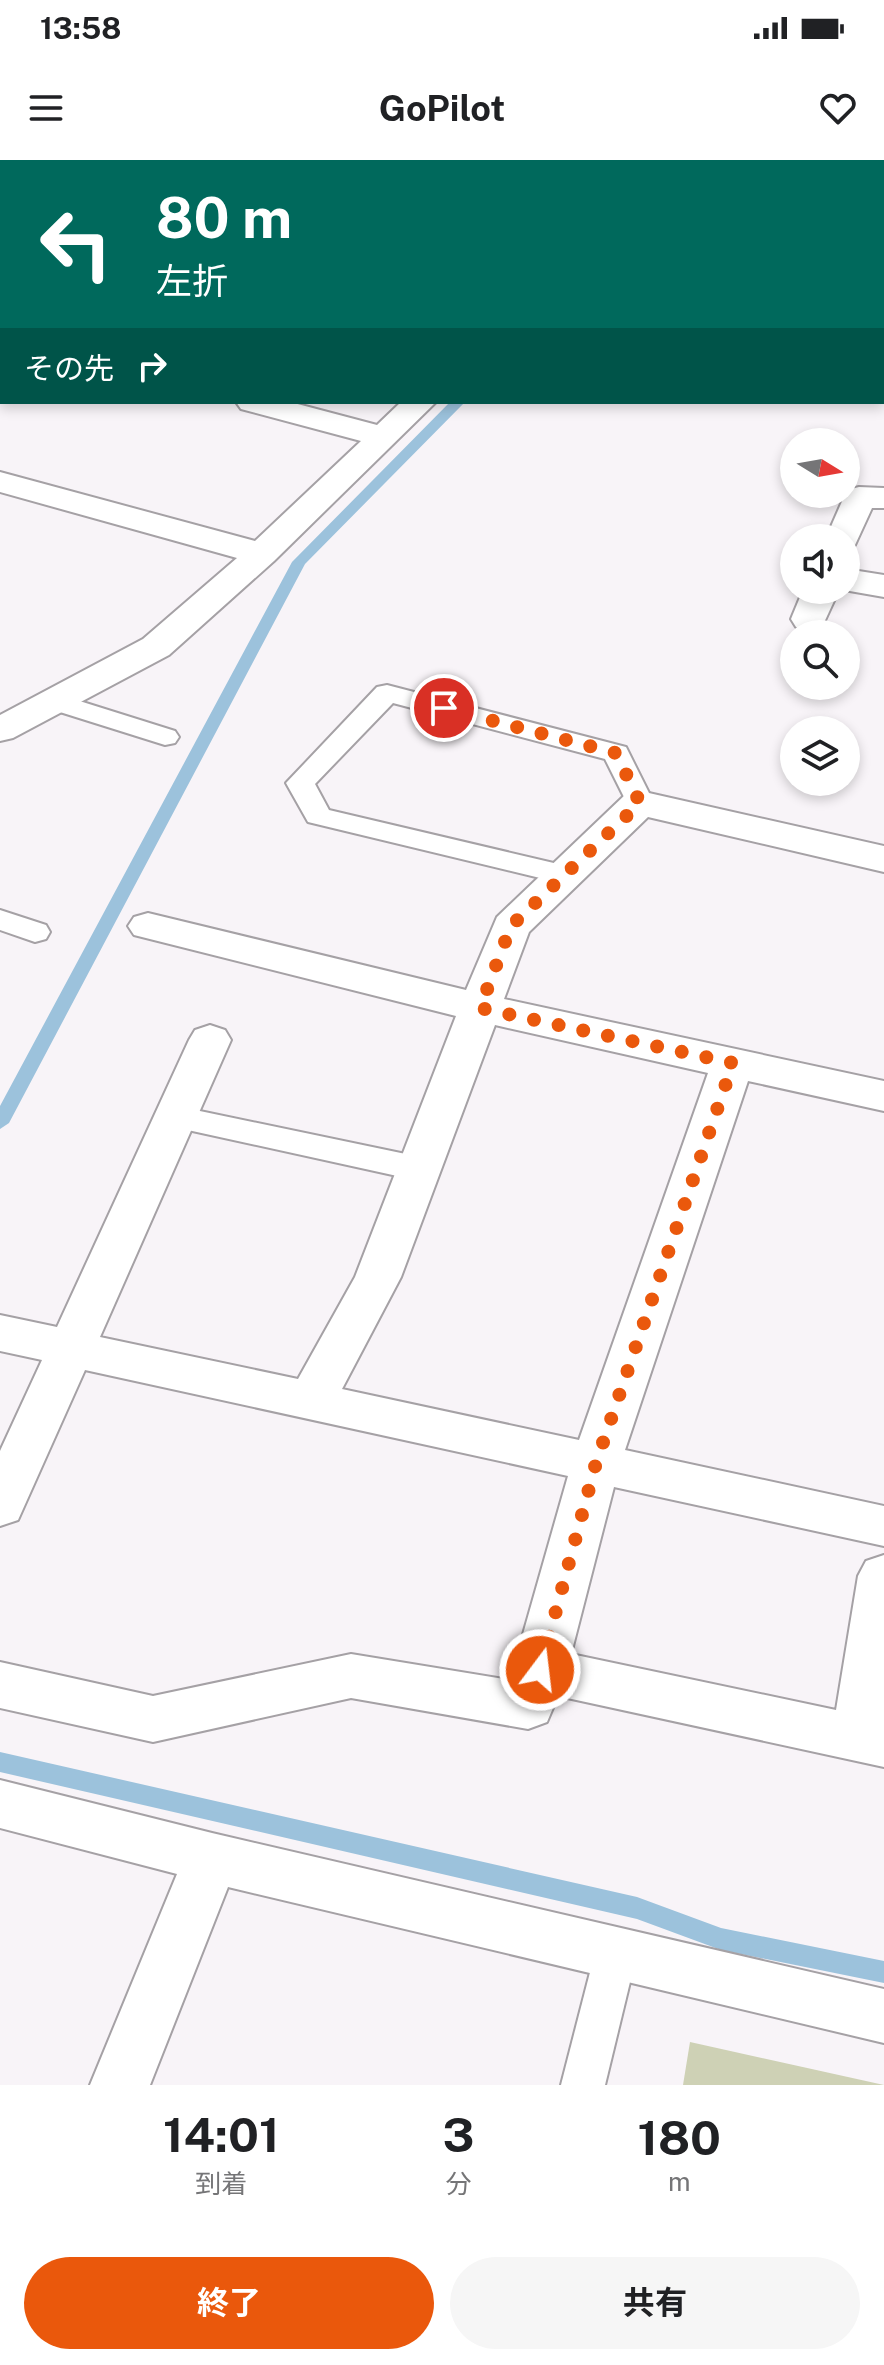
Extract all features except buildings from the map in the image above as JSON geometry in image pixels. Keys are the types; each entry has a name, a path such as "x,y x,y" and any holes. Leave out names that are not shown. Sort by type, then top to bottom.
{"street":[{"path":"260,404 384,437"},
{"path":"0,730 156,647 262,554 418,404"},
{"path":"0,482 262,554"},
{"path":"848,524 859,497 884,496"},
{"path":"860,582 884,586"},
{"path":"311,1401 378,1277 511,926 640,803 884,859"},
{"path":"148,926 480,1008 884,1096"},
{"path":"0,1506 74,1349 210,1040"},
{"path":"0,1685 153,1719 351,1676 528,1706 596,1463 733,1063"},
{"path":"0,1333 884,1526"},
{"path":"540,1670 871,1741 884,1576"},
{"path":"0,1804 212,1858 884,2016"},
{"path":"120,2085 212,1858"}],"lane":[{"path":"565,875 318,816 300,783 387,693 616,753 640,803"},
{"path":"54,701 165,737"},
{"path":"0,920 35,932"},
{"path":"176,1117 420,1169"},
{"path":"583,2085 616,1953"}],"green space":[{"path":"690,2042 884,2085 683,2085"}],"waterway":[{"path":"0,1123 299,562 456,404"},
{"path":"0,1762 637,1908 721,1939 884,1972"}],"route":[{"path":"444,708 616,753 640,803 511,926 480,1008 733,1063 596,1463 540,1670"}]}
